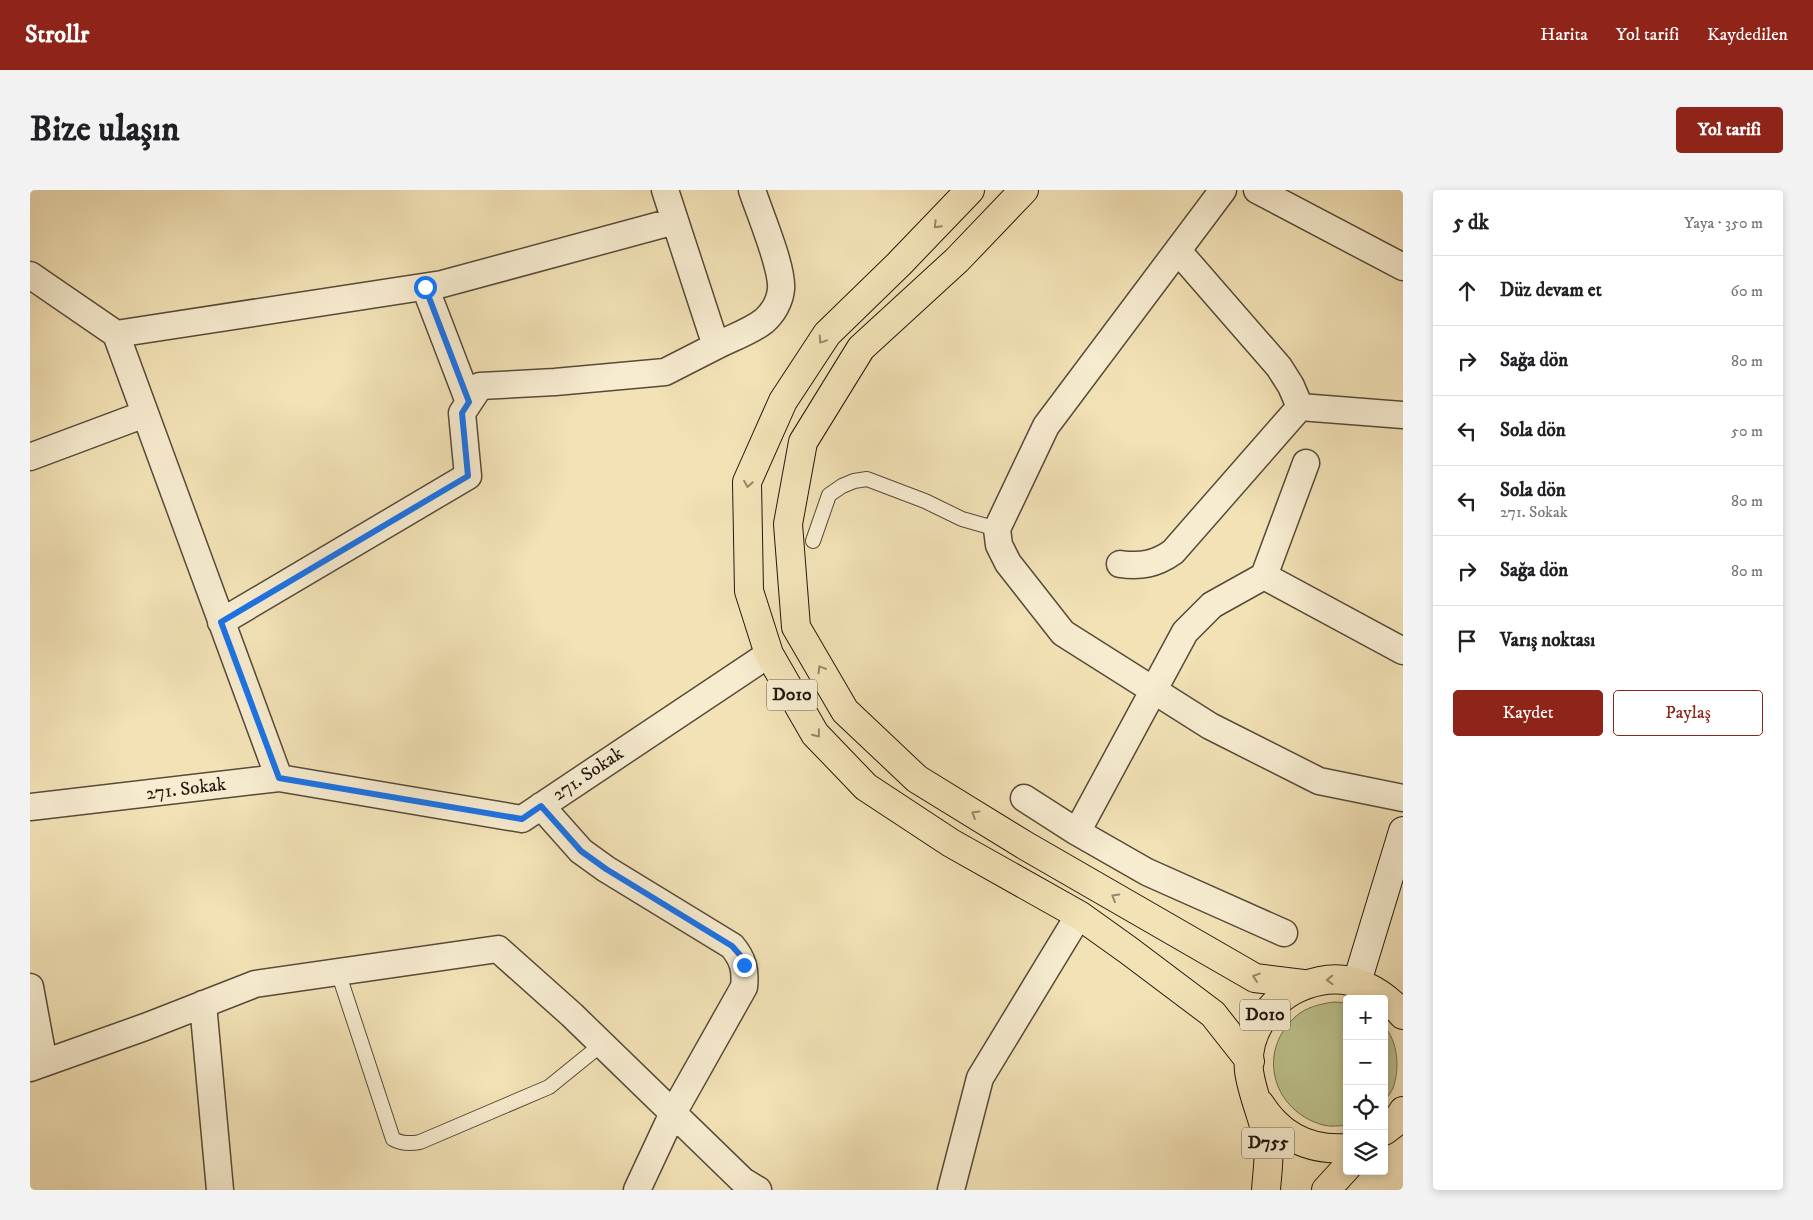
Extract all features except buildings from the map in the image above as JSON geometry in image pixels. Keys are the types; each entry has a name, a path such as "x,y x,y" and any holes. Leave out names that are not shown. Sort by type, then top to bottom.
{"highway":[{"name":"D010","path":"970,190 899,264 827,334 783,401 747,482 749,591 769,654 815,734 866,787 951,843 1079,915 1213,1014 1250,1062"},
{"name":"D010","path":"1024,190 957,260 862,348 803,442 788,524 796,627 846,711 917,779 1026,846 1255,978 1304,984 1330,979 1357,982 1382,994 1403,1014"},
{"name":"D010","path":"1304,984 1280,998 1262,1018 1251,1043 1249,1070 1256,1097 1270,1120 1291,1137 1316,1147 1343,1148"},
{"name":"D755","path":"1256,1097 1268,1142 1266,1190"},
{"path":"1385,1130 1396,1122 1403,1111"},
{"path":"1326,1190 1343,1171"}],"main road":[{"path":"1357,982 1403,832"}],"street":[{"path":"665,190 716,346"},
{"path":"221,622 468,476 462,413 480,386 555,382 665,372 758,326 771,314 779,298 781,288 779,269 752,190"},
{"path":"1223,190 1046,426 997,529 999,544 1008,564 1063,633 1210,726 1319,781 1403,798"},
{"path":"1256,190 1403,267"},
{"path":"116,334 442,284 675,220"},
{"path":"1178,251 1279,367 1291,386 1300,407"},
{"path":"30,275 116,334 279,778"},
{"path":"425,287 469,402"},
{"path":"1300,407 1403,415"},
{"path":"1120,564 1145,565 1157,562 1173,552 1300,407"},
{"path":"30,458 145,414"},
{"path":"1077,832 1185,632 1212,605 1264,576 1306,463"},
{"path":"1264,576 1403,651"},
{"name":"271. Sokak","path":"30,807 279,778 522,819 769,654"},
{"path":"1024,798 1077,832 1147,872 1284,933"},
{"path":"541,806 581,851 606,869 732,946 740,955 744,965 744,987 673,1113 637,1190"},
{"path":"951,1190 980,1078 1079,915"},
{"path":"30,987 37,1065 256,984 498,950 572,1014 742,1181 758,1190"},
{"path":"202,1004 220,1190"}],"lane":[{"path":"813,541 829,495 842,486 854,481 867,479 925,501 962,519 997,529"},
{"path":"338,972 393,1139 403,1144 420,1142 549,1087 602,1044"}],"green space":[{"path":"1343,1003 1343,1125 1323,1125 1306,1118 1292,1107 1282,1094 1276,1079 1274,1063 1276,1047 1283,1031 1295,1017 1304,1011 1313,1006"},
{"path":"1388,1031 1395,1047 1397,1064 1397,1072 1388,1096"}],"route":[{"path":"425,287 469,402 462,413 468,476 221,622 279,778 522,819 541,806 581,851 606,869 732,946 740,955 744,965"}]}
